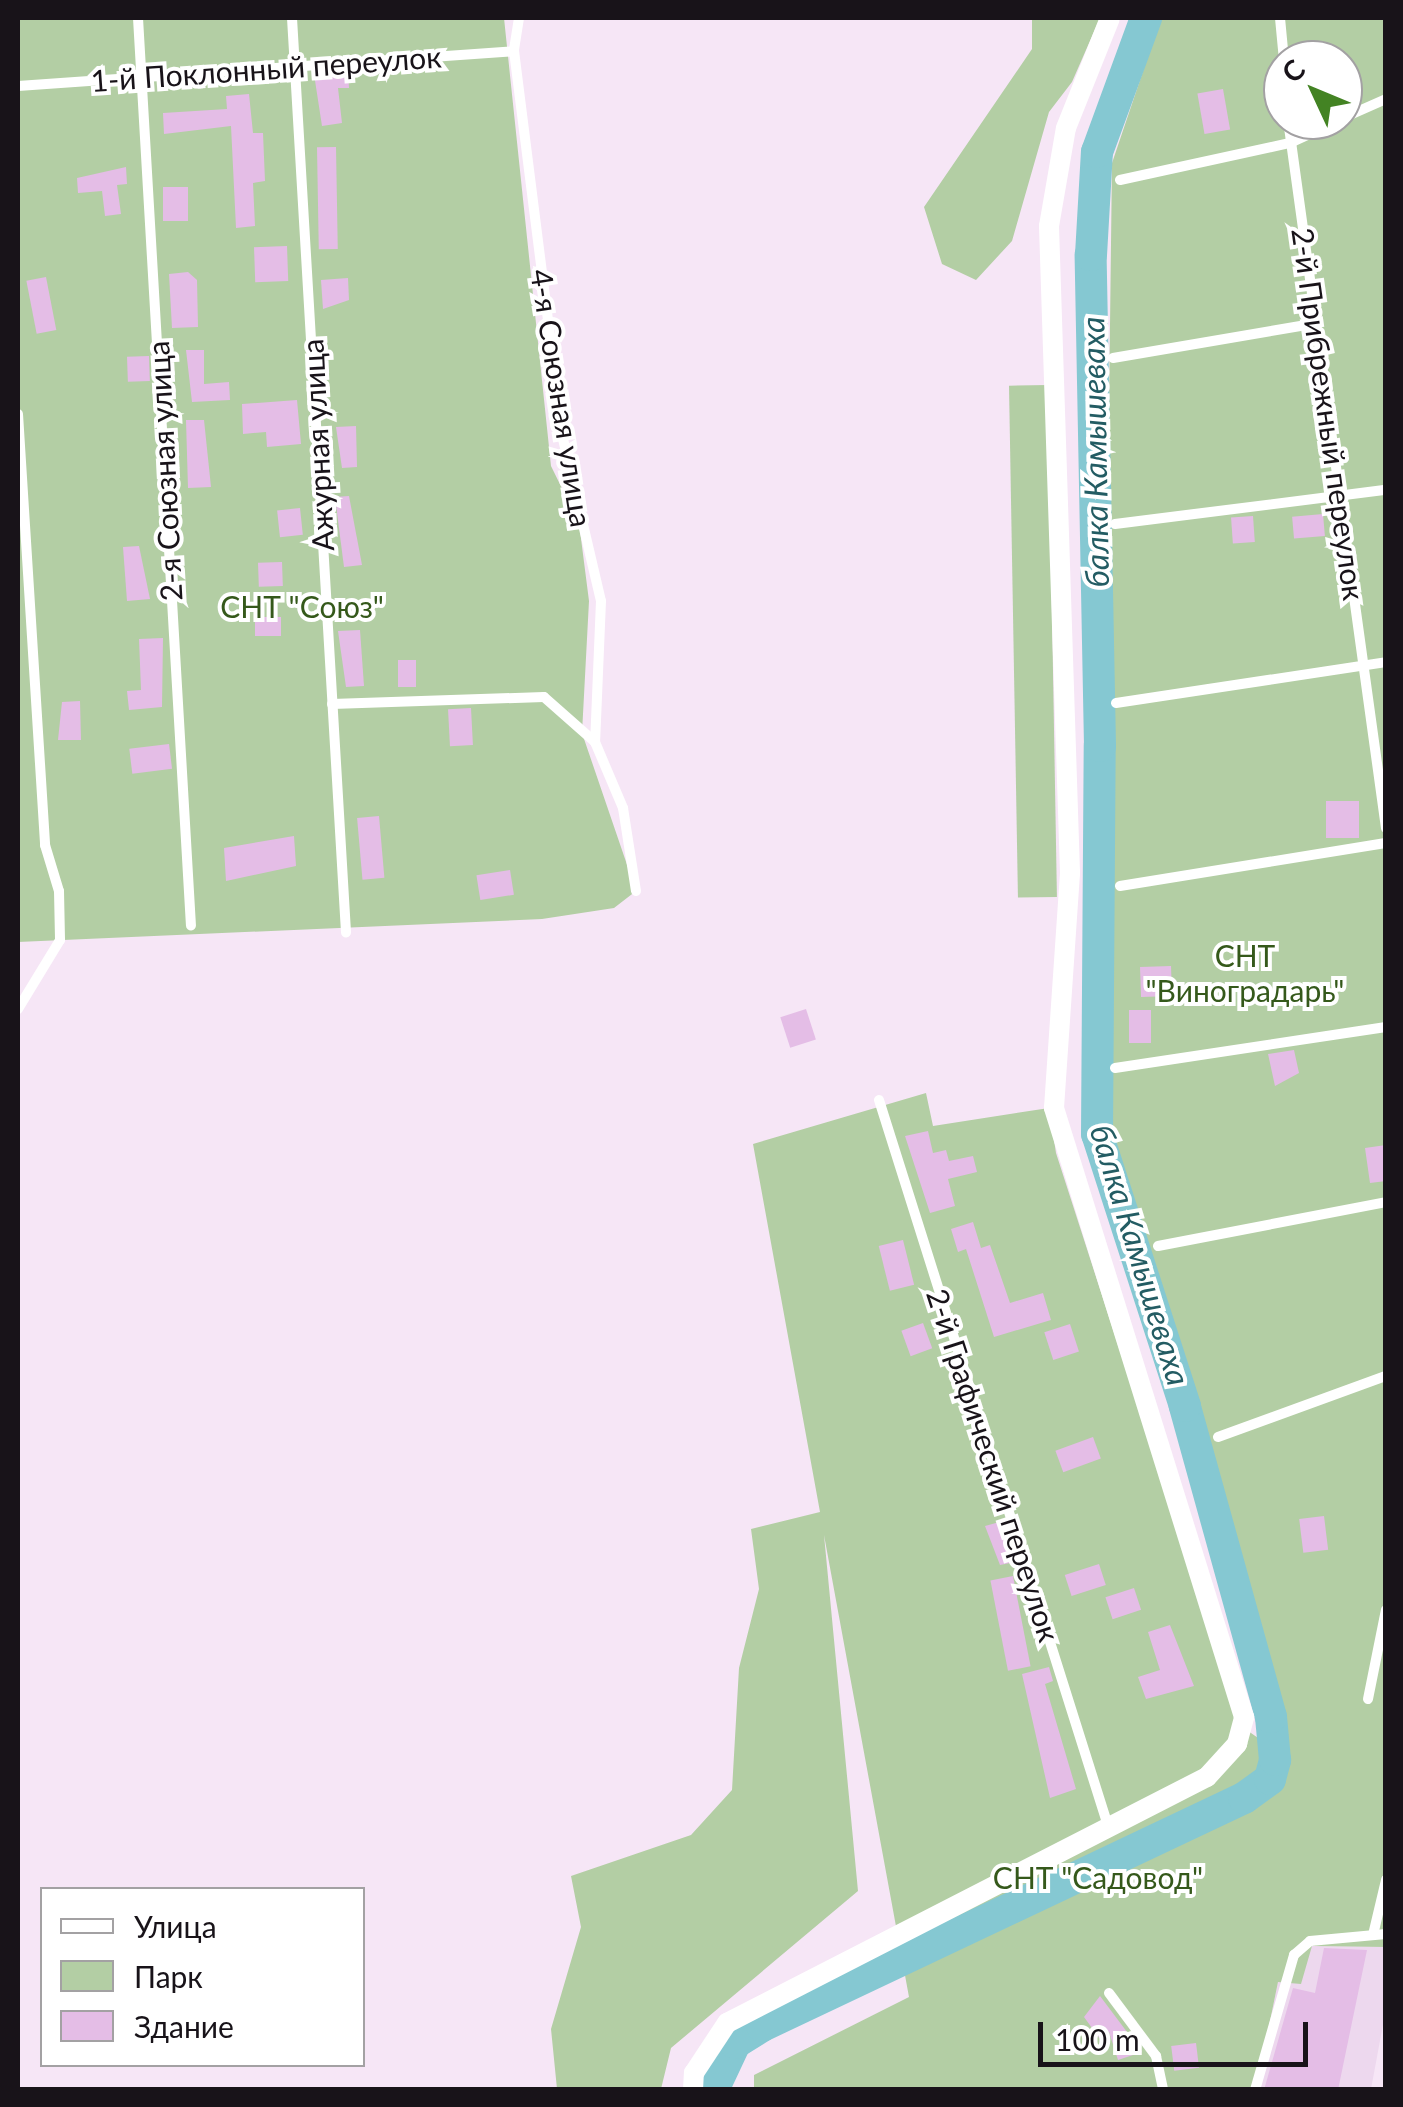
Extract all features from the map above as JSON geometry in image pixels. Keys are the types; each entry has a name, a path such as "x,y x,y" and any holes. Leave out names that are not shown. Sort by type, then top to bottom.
{"street":[{"path":"693,2090 694,2073 727,2023 1207,1777 1237,1744 1244,1716 1054,1108 1070,873 1049,226 1066,128 1110,18"}],"lane":[{"name":"2-я Союзная улица","path":"138,18 191,925"},
{"name":"Ажурная улица","path":"292,18 346,932"},
{"name":"4-я Союзная улица","path":"519,18 514,51 563,438 601,601 594,742 623,808 636,891"},
{"name":"1-й Поклонный переулок","path":"18,86 294,62 514,51"},
{"path":"1363,109 1386,99"},
{"path":"1120,180 1294,140"},
{"name":"2-й Прибрежный переулок","path":"1290,142 1344,498 1386,828"},
{"path":"1114,358 1318,324"},
{"path":"18,414 44,845 59,891 60,940 18,1009"},
{"path":"1115,524 1386,490"},
{"path":"1116,702 1386,662"},
{"path":"332,704 544,697 594,742"},
{"path":"1120,886 1386,844"},
{"path":"1115,1068 1386,1027"},
{"name":"2-й Графический переулок","path":"879,1100 1110,1830"},
{"path":"1158,1246 1386,1202"},
{"path":"1218,1437 1386,1376"},
{"path":"1368,1699 1386,1610"},
{"path":"1255,2090 1294,1955 1310,1942 1379,1934 1386,1880"},
{"path":"1109,1993 1156,2056 1163,2090"}],"shaded area":[{"path":"1312,1946 1385,1947 1385,2014 1371,2089 1256,2090 1278,1982"}],"green space":[{"name":"СНТ \"Союз\"","path":"18,18 504,18 551,466 579,523 589,601 582,733 636,891 614,908 542,919 18,942"},
{"path":"1032,18 1100,18 1072,82 1049,112 1012,241 976,280 942,264 924,207 1032,49"},
{"path":"1161,18 1385,18 1385,1947 1312,1946 1301,1984 1278,1982 1256,2089 754,2089 754,2075 909,1997 824,1535 858,1891 671,2048 661,2089 557,2089 551,2029 581,1927 571,1876 691,1835 732,1790 739,1668 759,1589 751,1529 820,1512 753,1144 926,1093 933,1126 1049,1108 1056,1153 1241,1726 1281,1754 1109,1132 1101,1058 1112,163"},
{"path":"1048,385 1057,897 1018,898 1009,386"}],"building":[{"path":"348,71 349,88 338,88 342,123 322,126 314,74"},
{"path":"1223,89 1230,129 1205,134 1197,94"},
{"path":"249,94 253,133 263,133 265,181 253,183 255,226 236,228 231,126 164,134 163,113 227,109 226,96"},
{"path":"317,147 336,147 338,249 319,249"},
{"path":"126,167 127,184 117,185 121,214 105,216 102,191 78,193 77,178"},
{"path":"163,187 188,187 188,221 163,221"},
{"path":"287,246 288,281 255,282 254,247"},
{"path":"188,272 197,280 198,327 172,328 169,274"},
{"path":"46,277 56,330 37,334 26,281"},
{"path":"348,278 349,300 323,309 321,280"},
{"path":"186,350 204,350 204,384 229,382 230,400 192,402"},
{"path":"149,356 150,381 128,382 127,357"},
{"path":"297,400 301,444 267,447 266,432 243,434 242,404"},
{"path":"186,420 204,420 211,487 188,488"},
{"path":"356,426 357,467 342,468 336,427"},
{"path":"349,496 362,565 344,567 335,497"},
{"path":"300,508 303,535 280,537 277,510"},
{"path":"1323,514 1325,536 1294,539 1292,517"},
{"path":"1253,516 1255,542 1233,543 1231,518"},
{"path":"139,546 150,599 127,601 123,547"},
{"path":"282,562 283,586 259,587 258,563"},
{"path":"255,617 281,617 281,636 255,636"},
{"path":"360,630 364,686 346,687 338,631"},
{"path":"163,638 162,707 129,710 127,691 141,690 139,639"},
{"path":"398,660 416,660 416,687 398,687"},
{"path":"80,701 81,740 58,740 62,702"},
{"path":"471,708 473,745 450,746 448,709"},
{"path":"169,744 172,769 132,774 129,749"},
{"path":"1326,801 1359,801 1359,838 1326,838"},
{"path":"379,816 384,878 362,880 357,818"},
{"path":"294,836 296,866 226,881 224,848"},
{"path":"510,870 514,895 480,900 476,875"},
{"path":"1171,966 1172,996 1141,997 1140,967"},
{"path":"806,1009 816,1039 790,1048 780,1017"},
{"path":"1129,1010 1151,1010 1151,1043 1129,1043"},
{"path":"1294,1050 1299,1073 1275,1086 1268,1054"},
{"path":"928,1131 933,1153 946,1150 949,1161 973,1156 977,1172 948,1179 955,1206 930,1213 905,1136"},
{"path":"1386,1145 1386,1181 1370,1183 1365,1148"},
{"path":"973,1222 981,1248 990,1245 1010,1303 1043,1293 1051,1320 994,1337 966,1249 958,1252 951,1229"},
{"path":"903,1240 914,1285 890,1291 879,1246"},
{"path":"923,1323 932,1348 911,1356 901,1331"},
{"path":"1070,1324 1079,1352 1053,1360 1044,1332"},
{"path":"1093,1437 1101,1459 1063,1472 1055,1451"},
{"path":"1324,1516 1328,1550 1303,1553 1299,1519"},
{"path":"1003,1521 1015,1562 1000,1565 985,1526"},
{"path":"1099,1564 1106,1585 1072,1596 1065,1575"},
{"path":"1013,1576 1031,1666 1008,1671 990,1580"},
{"path":"1134,1588 1141,1610 1113,1619 1105,1597"},
{"path":"1170,1625 1194,1686 1146,1699 1138,1677 1160,1670 1148,1632"},
{"path":"1049,1667 1053,1681 1045,1684 1076,1789 1050,1798 1022,1674"},
{"path":"1324,1948 1367,1950 1338,2090 1264,2090 1293,1988 1315,1993"},
{"path":"1100,1996 1142,2052 1118,2060 1109,2032 1100,2039 1084,2017"},
{"path":"1196,2043 1199,2068 1174,2071 1171,2046"}],"waterway":[{"name":"балка Камышеваха","path":"713,2090 735,2043 762,2026 1244,1798 1270,1779 1275,1760 1271,1717 1185,1406 1097,1134 1100,746 1091,255 1097,152 1146,18"}],"park label":[{"name":"СНТ \"Виноградарь\"","path":"1245,972"},
{"name":"СНТ \"Садовод\"","path":"1098,1877"}]}
